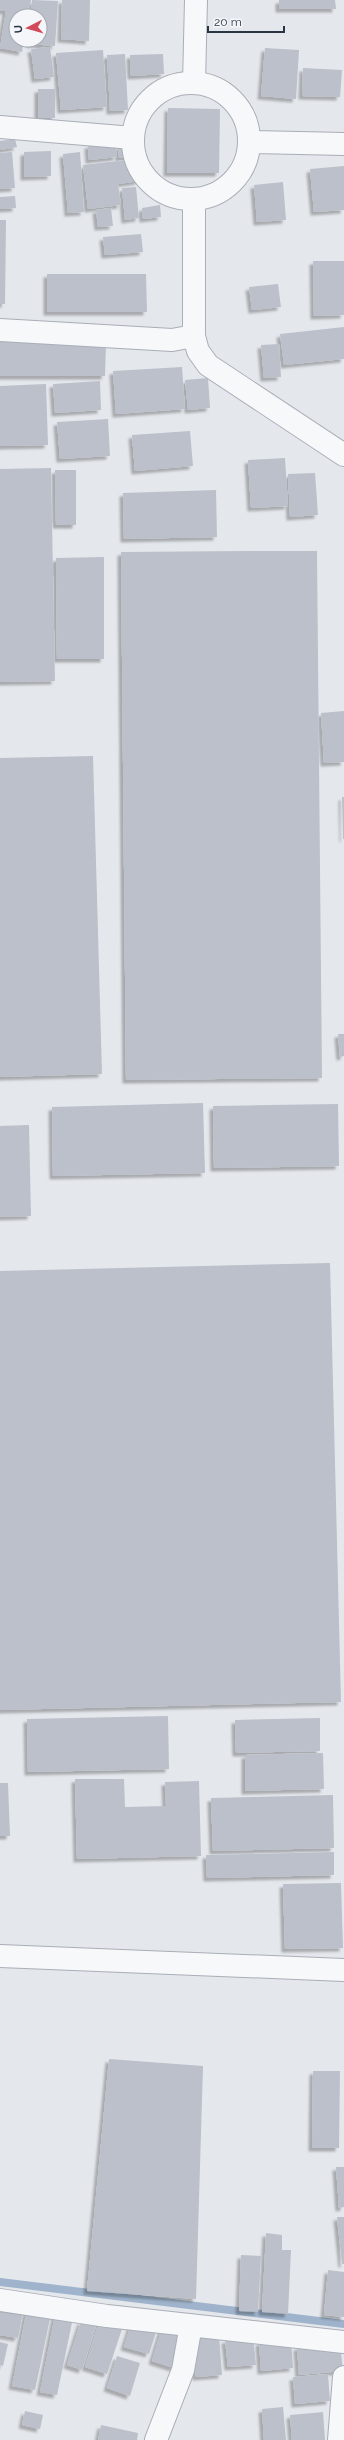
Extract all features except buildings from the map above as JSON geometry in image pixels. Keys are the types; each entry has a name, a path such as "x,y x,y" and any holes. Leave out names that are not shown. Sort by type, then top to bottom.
{"street":[{"path":"194,83 196,0"},
{"path":"194,83 218,90 233,102 244,118 249,142 243,167 237,177 218,193 194,199 181,199 167,194 146,177 138,166 133,138 139,116 151,99 164,90 179,84 194,83"},
{"path":"0,127 133,138"},
{"path":"249,142 344,144"},
{"path":"194,199 194,336 198,351 208,365 344,455"},
{"path":"0,330 172,340 194,336"},
{"path":"0,1956 344,1970"},
{"path":"0,2300 107,2316 344,2342"},
{"path":"156,2440 184,2370 191,2325"},
{"path":"339,2440 344,2377"}],"waterway":[{"path":"0,2282 344,2324"}]}
